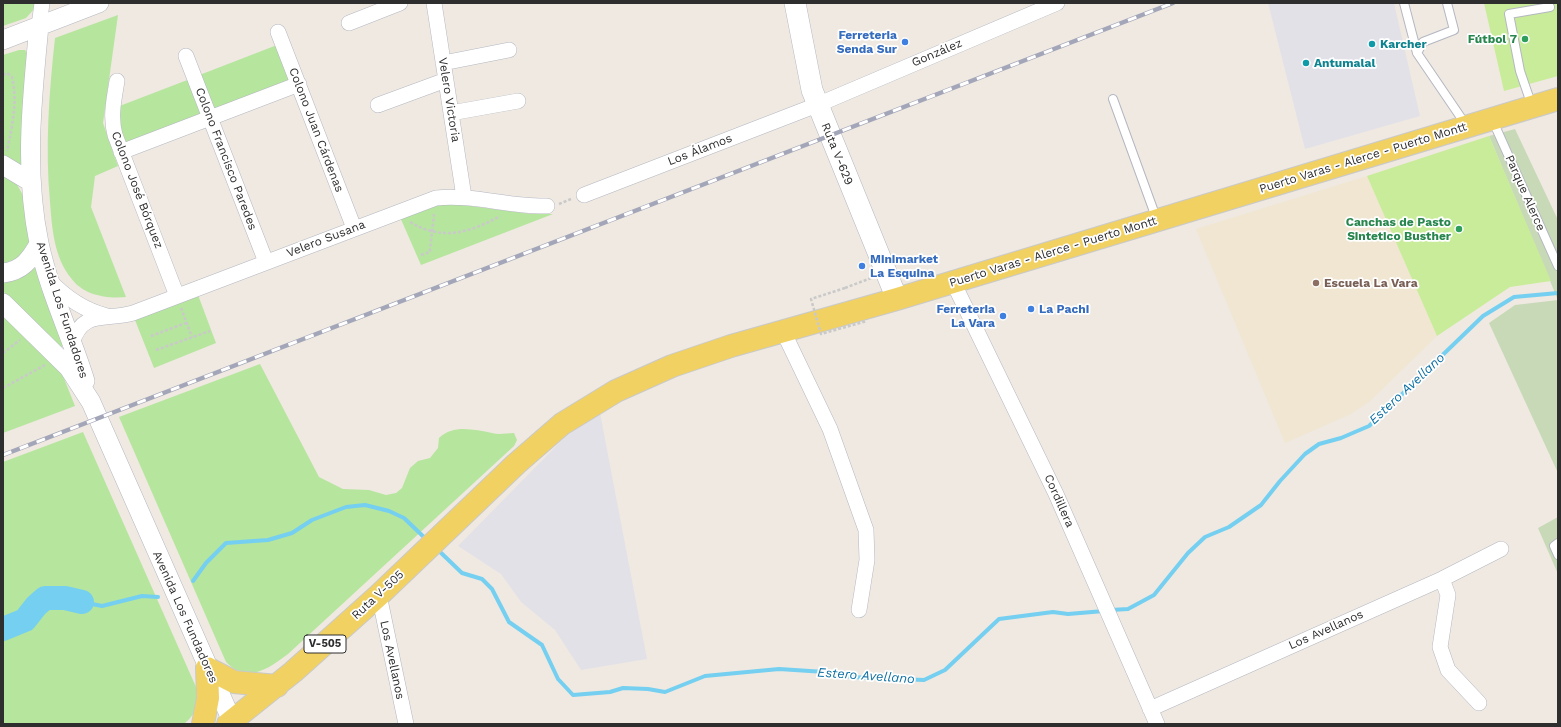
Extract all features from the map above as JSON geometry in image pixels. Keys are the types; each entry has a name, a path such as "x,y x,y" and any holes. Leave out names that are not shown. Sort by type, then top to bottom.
{"main road":[{"name":"Ruta V-629","path":"795,3 808,77 817,105 897,299"},
{"name":"Puerto Varas - Alerce - Puerto Montt","path":"418,559 516,464 562,424 616,391 672,366 731,346 897,299 1558,99"},
{"name":"Ruta V-505","path":"230,723 277,686 418,559"},
{"path":"203,724 208,698 207,668 234,682 277,686"}],"street":[{"name":"Avenida Los Fundadores","path":"42,3 31,119 31,182 39,244 50,282 91,402 230,723"},
{"path":"3,40 99,3"},
{"path":"349,23 400,3"},
{"name":"Velero Victoria","path":"434,3 464,197"},
{"name":"González","path":"817,105 1057,3"},
{"name":"Colono Juan Cárdenas","path":"278,32 354,228"},
{"path":"443,63 510,50"},
{"name":"Colono Francisco Paredes","path":"186,56 266,262"},
{"path":"378,105 446,80"},
{"name":"Colono José Bórquez","path":"117,81 112,124 121,152 177,296"},
{"path":"121,152 299,84"},
{"path":"451,113 518,101"},
{"name":"Los Álamos","path":"584,195 817,105"},
{"path":"4,165 31,182"},
{"name":"Velero Susana","path":"72,344 77,329 85,322 133,313 398,211 436,198 464,197 513,204 547,206"},
{"path":"3,273 14,271 23,266 31,258 39,244"},
{"name":"Velero Susana","path":"50,282 81,307 111,317"},
{"name":"Cordillera","path":"953,282 1056,494 1157,724"},
{"name":"Avenida Los Fundadores","path":"3,303 69,368 91,402"},
{"path":"783,331 830,429 866,530 867,560 859,610"},
{"name":"Los Avellanos","path":"1150,709 1442,578 1500,549"},
{"path":"1442,578 1448,595 1440,647 1448,670 1480,703"},
{"name":"Los Avellanos","path":"379,595 406,724"}],"lane":[{"path":"1404,3 1417,53 1467,126"},
{"path":"1417,53 1423,42 1454,30 1447,3"},
{"path":"1532,106 1520,71 1509,14 1550,7"},
{"path":"1113,99 1156,220"},
{"name":"Parque Alerce","path":"1492,119 1558,266"},
{"path":"1558,543 1554,546 1558,555"}],"path":[{"path":"3,75 7,73 12,77 15,92 13,120 4,165"},
{"path":"547,206 584,195"},
{"path":"421,255 430,252 436,198"},
{"path":"398,211 416,225 432,231 449,233 465,232 502,215 513,204"},
{"path":"867,321 822,334 811,299 886,272"},
{"path":"177,296 192,337"},
{"path":"151,336 186,323"},
{"path":"3,353 17,343 30,330"},
{"path":"156,350 210,331"},
{"path":"3,388 44,366 56,355"}],"shaded area":[{"path":"1268,3 1394,3 1420,116 1305,149"},
{"name":"Escuela La Vara","path":"1367,176 1437,336 1369,402 1351,414 1285,443 1196,229"},
{"path":"600,413 647,659 581,670 555,630 521,602 501,574 458,546 567,435"}],"green space":[{"path":"3,3 36,3 36,7 26,18 3,26"},
{"name":"Fútbol 7","path":"1484,3 1558,3 1558,76 1504,91"},
{"path":"118,15 103,123 118,166 95,176 91,207 126,297 103,296 88,292 76,284 65,270 57,252 53,232 48,161 49,100 55,38"},
{"path":"277,45 289,77 289,81 217,110 209,107 197,76"},
{"path":"19,50 25,50 28,55 24,166 3,158 3,55"},
{"path":"190,79 202,110 198,117 126,144 122,140 117,107"},
{"path":"1515,129 1558,220 1558,300 1489,136"},
{"name":"Canchas de Pasto Sintetico Busther","path":"1489,136 1551,281 1510,287 1437,336 1367,176"},
{"path":"3,174 15,181 24,197 30,245 20,259 3,265"},
{"path":"448,203 531,214 553,214 421,265 400,217 429,206"},
{"path":"34,264 63,346 60,348 3,291 3,278"},
{"path":"198,295 216,343 154,368 135,320"},
{"path":"1558,300 1558,473 1489,323 1515,305"},
{"path":"3,313 57,368 63,376 75,406 3,433"},
{"path":"260,364 319,477 343,489 369,490 386,495 396,493 402,488 410,468 418,461 430,458 438,448 439,438 458,429 497,434 514,433 517,440 514,446 288,654 265,669 250,673 234,669 226,662 119,417"},
{"path":"83,432 196,687 198,698 195,712 184,724 3,724 3,462"},
{"path":"1558,517 1558,574 1538,528"}],"waterway":[{"name":"Estero Avellano","path":"1111,610 1128,609 1154,595 1188,553 1205,537 1229,527 1261,505 1280,481 1305,454 1319,444 1341,438 1369,426 1483,316 1514,297 1558,293"},
{"name":"Estero Avellano","path":"193,581 206,563 226,543 268,540 292,533 312,520 346,507 365,505 389,511 404,518 428,541"},
{"name":"Estero Avellano","path":"437,549 462,573 482,579 492,589 509,622 542,645 558,679 573,695 610,692 623,688 648,689 665,692 705,676 779,669 825,672 851,677 924,680 945,670 999,619 1053,612 1068,614 1104,611"},
{"path":"82,602 102,606 142,596 158,597"},
{"name":"Estero Avellano","path":"3,629 25,620 36,606 45,598 65,598 82,602"}],"railway":[{"path":"3,455 1173,3"}],"place":[{"name":"Fútbol 7","path":"1525,39"},
{"name":"Ferreteria Senda Sur","path":"905,42"},
{"name":"Karcher","path":"1372,44"},
{"name":"Antumalal","path":"1306,63"},
{"name":"Canchas de Pasto Sintetico Busther","path":"1459,229"},
{"name":"Minimarket La Esquina","path":"862,266"},
{"name":"Escuela La Vara","path":"1316,283"},
{"name":"La Pachi","path":"1031,309"},
{"name":"Ferreteria La Vara","path":"1003,316"}]}
